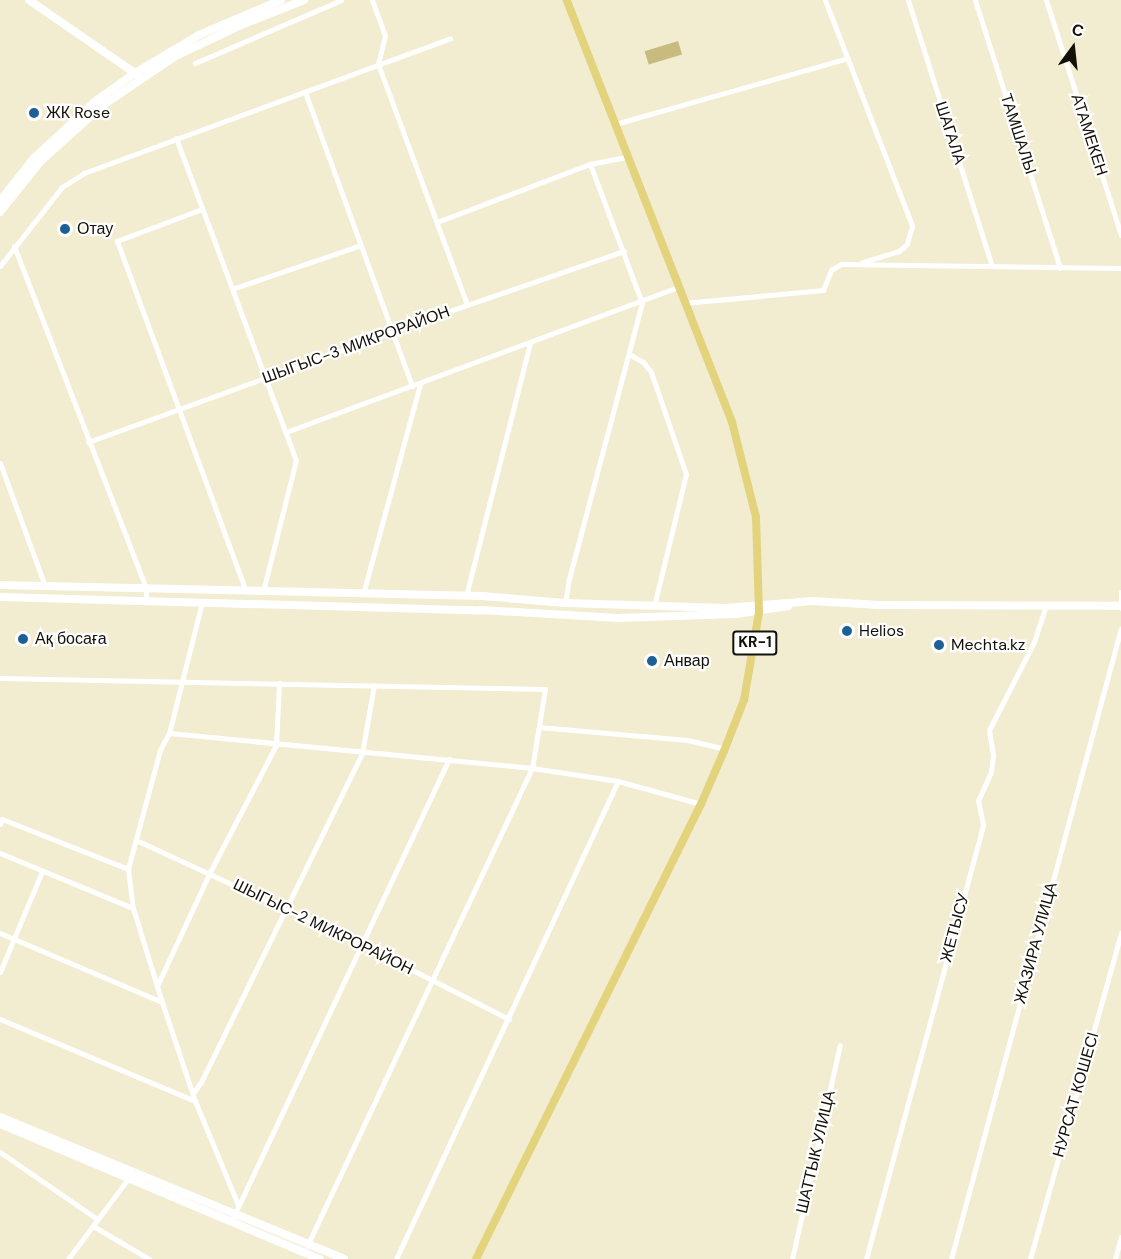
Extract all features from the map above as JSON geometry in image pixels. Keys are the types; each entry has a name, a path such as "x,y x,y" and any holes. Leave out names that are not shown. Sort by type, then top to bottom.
{"main road":[{"path":"29,0 139,76"},
{"path":"0,212 42,161 73,130 139,76 199,35 281,0"},
{"path":"0,201 33,159 97,100 174,57 241,25 304,0"},
{"name":"KR-1","path":"476,1259 725,749 744,700 759,609 756,517 746,468 732,422 567,0"},
{"path":"0,585 482,596 565,603 759,609"},
{"path":"480,609 482,596"},
{"path":"0,597 480,609 618,618 759,609 813,601 879,605 1121,606"},
{"path":"0,1117 232,1218 306,1248 339,1258"},
{"path":"0,1124 131,1175"},
{"path":"306,1248 320,1259"}],"street":[{"path":"195,63 341,0"},
{"path":"372,0 385,36 378,64 467,305"},
{"path":"825,0 912,226 907,244 899,251 857,264"},
{"name":"ШАГАЛА","path":"908,0 992,266"},
{"name":"ТАМШАЛЫ","path":"975,0 1060,268"},
{"name":"АТАМЕКЕН","path":"1046,0 1121,235"},
{"path":"0,266 62,188 84,173 450,38"},
{"path":"615,124 848,58"},
{"path":"305,92 412,386"},
{"path":"176,138 296,459 263,591"},
{"path":"437,222 590,164 627,157"},
{"path":"565,603 569,579 642,303 590,164"},
{"path":"202,209 117,241 246,591"},
{"path":"232,289 361,244"},
{"path":"14,246 146,588 146,601"},
{"name":"ШЫГЫС-3 МИКРОРАЙОН","path":"88,442 467,305 624,251"},
{"path":"684,303 823,290 828,275 836,266 857,264 1121,268"},
{"path":"286,432 642,303 678,287"},
{"path":"466,596 530,343"},
{"path":"629,354 643,362 651,372 686,474 654,606"},
{"path":"363,594 420,384"},
{"path":"0,463 45,586"},
{"path":"1121,592 1121,606"},
{"path":"202,602 169,733 160,750 128,869 133,909 162,1002 195,1101 238,1205"},
{"name":"ЖЕТЫСУ","path":"866,1259 983,824 978,801 991,772 993,755 989,730 1034,642 1046,604"},
{"name":"ЖАЗИРА УЛИЦА","path":"951,1259 1121,628"},
{"path":"0,678 545,689 532,768 306,1248"},
{"path":"157,986 210,872 276,745 279,683"},
{"path":"193,1093 201,1082 362,753 374,685"},
{"path":"539,728 687,740 725,749"},
{"path":"169,733 532,768 618,781 700,804"},
{"path":"232,1218 449,759"},
{"path":"396,1259 618,781"},
{"path":"0,824 2,819 128,869"},
{"name":"ШЫГЫС-2 МИКРОРАЙОН","path":"136,840 210,872 363,945 509,1019"},
{"path":"0,854 133,909"},
{"path":"0,972 42,871"},
{"name":"НУРСАТ КОШЕСI","path":"1030,1259 1121,932"},
{"path":"0,933 162,1002"},
{"path":"0,1019 195,1101"},
{"name":"ШАТТЫК УЛИЦА","path":"792,1259 840,1045"},
{"path":"0,1152 97,1219"},
{"path":"68,1259 131,1175"},
{"path":"93,1226 148,1259"},
{"path":"1115,1259 1121,1237"}],"shaded area":[{"path":"678,41 682,54 649,65 645,51"}],"place":[{"name":"ЖК Rose","path":"34,113"},
{"name":"Отау","path":"65,229"},
{"name":"Helios","path":"847,631"},
{"name":"Ақ босаға","path":"23,639"},
{"name":"Mechta.kz","path":"939,645"},
{"name":"Анвар","path":"652,661"}]}
